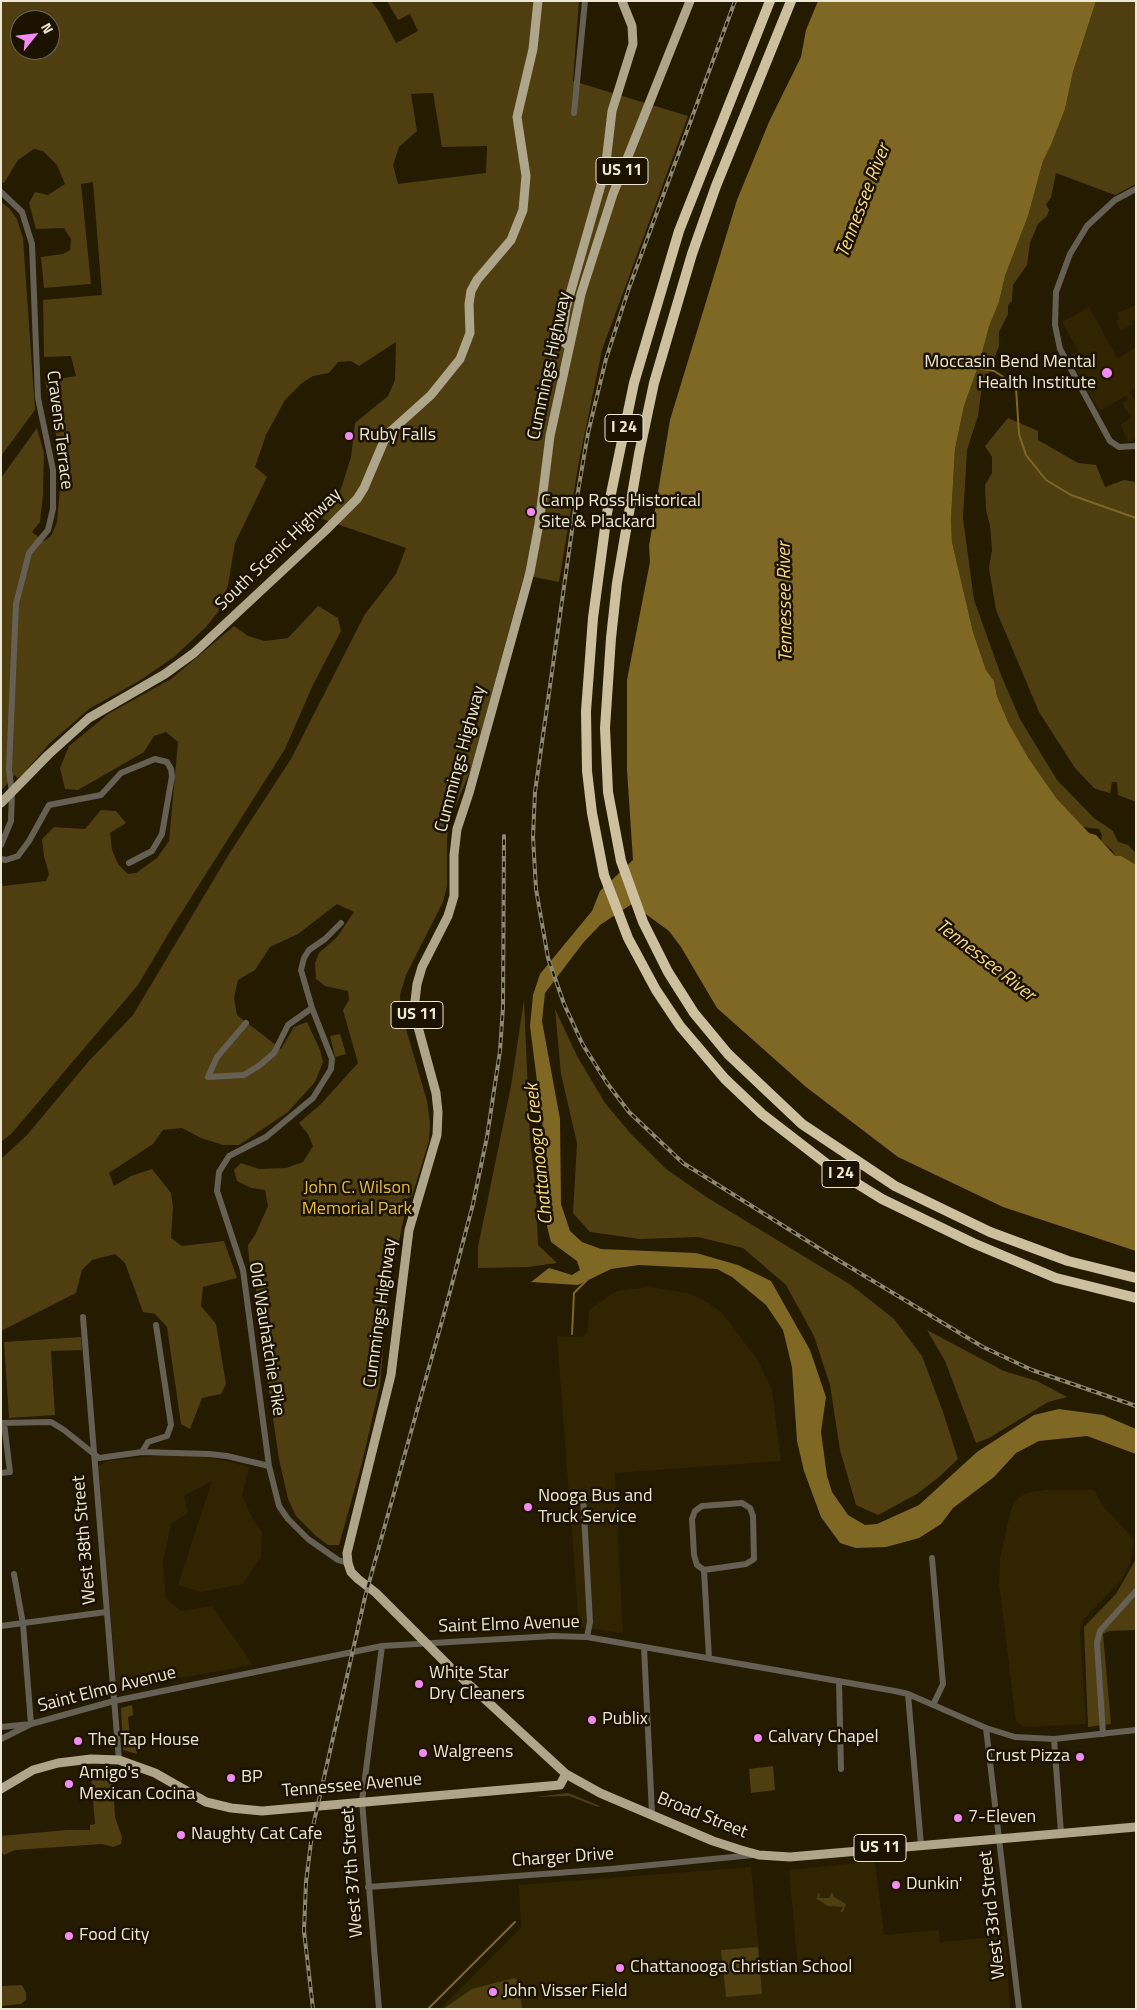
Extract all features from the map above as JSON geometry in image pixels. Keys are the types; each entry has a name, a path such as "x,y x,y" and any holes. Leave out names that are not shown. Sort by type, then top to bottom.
{"highway":[{"name":"I 24","path":"770,1 678,231 634,383 607,513 593,618 586,711 587,771 592,813 604,875 628,938 656,990 680,1026 724,1079 762,1114 832,1168 882,1199 973,1243 1056,1278 1136,1298"},
{"name":"I 24","path":"791,1 716,186 692,254 654,384 639,454 617,583 605,728 608,792 621,861 643,922 668,972 694,1013 735,1060 810,1129 895,1186 990,1232 1068,1261 1136,1278"}],"main road":[{"name":"South Scenic Highway","path":"1,803 48,755 89,718 165,674 194,653 325,531 360,494 391,431 426,400 460,359 470,333 469,304 471,290 477,280 505,249 518,227 523,210 526,176 517,117 533,49 538,1"},
{"path":"569,346 562,341 566,308 605,171 612,111 633,44 632,26 622,1"},
{"name":"Cummings Highway","path":"348,1563 347,1554 350,1539 391,1375 409,1230 437,1134 438,1112 436,1093 418,1027 415,1001 417,984 448,916 454,896 454,855 457,829 525,591 539,524 550,436 584,285 613,194 690,1"},
{"name":"Broad Street","path":"348,1563 351,1572 358,1579 390,1606 426,1643 566,1774 600,1793 713,1841 759,1855 790,1857 1136,1827"},
{"name":"Tennessee Avenue","path":"1,1789 33,1770 58,1763 91,1759 119,1760 155,1773 206,1802 231,1808 262,1811 560,1785 566,1774"}],"street":[{"path":"574,114 585,1"},
{"path":"1136,189 1115,200 1087,226 1070,254 1056,292 1055,325 1060,349 1110,441 1119,447 1136,446"},
{"name":"Cravens Terrace","path":"1,192 22,212 32,244 38,398 53,470 53,509 48,530 29,553 16,604 9,770 12,793 11,821 1,845"},
{"path":"1,859 6,860 18,856 29,841 49,805 101,794 122,772 155,759 167,762 172,776 162,834 152,850 130,863"},
{"name":"Old Wauhatchie Pike","path":"341,923 304,958 301,970 312,1008 332,1059 331,1069 313,1098 266,1137 229,1156 219,1172 217,1191 243,1270 269,1466 279,1506 288,1519 308,1539 338,1560 348,1563"},
{"path":"246,1024 217,1058 208,1077 244,1075 260,1065 274,1053 288,1025 312,1008"},
{"name":"West 38th Street","path":"82,1317 119,1760"},
{"path":"142,1452 148,1442 167,1436 172,1426 156,1325"},
{"path":"1,1473 10,1472 3,1423 51,1422 99,1458 142,1452 227,1456 269,1466"},
{"path":"582,1496 590,1622 587,1637"},
{"path":"742,1503 750,1508 753,1516 754,1559 746,1564 704,1570 697,1565 694,1556 692,1519 695,1511 702,1506 742,1503"},
{"path":"932,1558 943,1684 933,1705"},
{"path":"704,1570 709,1658"},
{"path":"1,1727 31,1724 23,1624 14,1574"},
{"path":"1103,1734 1097,1643 1100,1631 1136,1591"},
{"path":"1,1626 106,1612"},
{"name":"Saint Elmo Avenue","path":"1,1739 31,1724 114,1701 382,1646 553,1636 587,1637 908,1694 986,1728 1015,1738 1054,1739 1136,1730"},
{"name":"West 37th Street","path":"379,2009 362,1801 382,1646"},
{"path":"644,1648 652,1814"},
{"path":"839,1681 841,1769"},
{"path":"908,1694 921,1845"},
{"name":"West 33rd Street","path":"986,1728 1018,2009"},
{"path":"1054,1739 1061,1833"},
{"name":"Charger Drive","path":"368,1887 611,1869 759,1855"}],"shaded area":[{"name":"Moccasin Bend Mental Health Institute","path":"1136,305 1136,319 1131,321 1133,324 1121,331 1116,321 1119,319 1117,313"},
{"name":"Moccasin Bend Mental Health Institute","path":"1089,307 1118,359 1136,346 1136,387 1130,392 1136,402 1136,438 1129,442 1120,425 1131,418 1122,403 1128,400 1126,396 1099,411 1069,356 1078,351 1062,322"},
{"path":"650,1287 688,1293 707,1302 722,1313 759,1362 772,1390 781,1461 615,1473 623,1633 579,1627 557,1336 583,1337 587,1333 589,1310 616,1291"},
{"path":"169,1454 213,1458 249,1467 242,1496 255,1523 262,1531 261,1557 243,1584 201,1592 178,1585 212,1481 184,1496 188,1513 171,1524 163,1562 166,1598 181,1611 212,1606 253,1665 117,1689 98,1466 108,1461"},
{"path":"1045,1490 1094,1490 1103,1506 1134,1540 1130,1564 1121,1581 1084,1619 1080,1631 1086,1724 1025,1727 1016,1722 999,1583 1000,1559 1011,1509 1018,1498 1027,1493"},
{"name":"Chattanooga Christian School","path":"875,1861 884,1935 939,1930 940,1942 1005,1936 1010,2009 440,2009 521,1928 519,1885 751,1867 761,1972 798,1969 789,1870"}],"green space":[{"name":"John C. Wilson Memorial Park","path":"1,1 371,1 379,11 396,43 418,31 410,14 398,20 387,1 579,1 573,81 688,116 602,350 579,461 559,582 524,575 472,766 449,823 447,886 443,902 406,975 400,995 401,1012 427,1101 430,1122 429,1141 412,1196 408,1198 393,1270 390,1270 380,1385 362,1463 339,1545 328,1545 316,1536 296,1516 288,1499 279,1459 255,1281 249,1260 248,1245 255,1235 268,1206 265,1190 251,1188 237,1181 234,1170 241,1163 259,1169 286,1168 303,1162 313,1146 308,1134 299,1123 321,1104 358,1063 343,1010 349,1000 348,991 325,986 316,979 315,963 319,953 337,937 354,912 337,904 298,934 270,947 255,970 238,980 234,998 237,1015 281,1049 294,1027 307,1022 320,1050 323,1062 315,1082 288,1112 239,1145 223,1145 201,1138 182,1128 163,1130 153,1144 109,1173 114,1186 131,1176 152,1169 171,1193 173,1207 171,1238 182,1246 224,1241 237,1278 203,1287 201,1306 216,1324 226,1384 221,1394 202,1398 190,1429 181,1424 167,1327 155,1314 143,1312 125,1263 115,1254 92,1260 82,1270 76,1293 1,1331 1,1159 27,1135 88,1062 133,1015 229,854 291,759 365,614 396,574 406,548 311,515 341,489 351,457 355,423 388,396 395,380 396,342 359,366 351,361 338,362 329,373 313,376 302,383 285,400 266,435 255,467 267,477 235,543 228,585 218,612 206,627 174,657 139,681 89,709 50,743 22,775 17,778 15,775 1,791 1,478 37,428 44,453 43,494 40,522 32,532 44,541 51,536 57,522 62,464 45,381 76,376 71,356 44,357 43,300 102,295 93,182 81,184 91,284 44,288 41,257 63,254 70,250 71,239 64,228 36,229 29,203 35,192 48,195 65,184 57,165 43,151 34,149 18,160 4,183 1,182","holes":["433,93 442,147 487,146 486,173 398,184 393,165 399,147 417,131 411,94"]},
{"path":"1096,1 1136,1 1136,184 1115,195 1056,173 1051,198 1046,204 1049,210 1047,216 1038,224 1030,243 1027,265 1013,285 1012,301 1008,305 1008,314 999,332 999,346 981,393 978,416 967,450 963,518 974,600 1001,675 1020,719 1057,780 1094,818 1113,831 1118,842 1128,845 1136,853 1136,865 1115,856 1112,850 1101,841 1102,835 1099,829 1083,827 1057,799 1029,759 1009,724 997,696 994,681 986,670 973,632 952,542 951,519 955,449 964,406 979,364 988,326 999,302 1005,276 1028,216 1043,161 1065,109 1073,72"},
{"path":"1,202 9,208 17,219 23,238 35,410 1,456"},
{"path":"1008,418 1038,431 1038,440 1078,463 1096,465 1105,487 1124,480 1136,482 1136,802 1118,795 1117,782 1112,782 1110,793 1094,788 1075,768 1039,712 996,610 989,568 992,550 990,525 986,510 985,485 992,473 992,457 985,446"},
{"path":"318,606 338,618 341,631 312,687 285,749 138,985 12,1133 1,1142 1,881 3,886 46,881 49,874 42,839 54,827 85,829 101,810 116,811 126,823 110,833 112,850 118,864 128,874 136,873 157,858 169,841 178,742 166,732 154,736 144,752 78,790 65,789 60,768 69,746 108,714 171,679 234,626 248,636 265,641 288,638"},
{"path":"524,1000 530,1139 536,1193 538,1245 557,1263 528,1267 478,1268 478,1247 511,1086"},
{"path":"555,1009 577,1056 605,1103 631,1134 666,1169 708,1198 851,1285 894,1319 922,1356 958,1459 939,1477 917,1494 878,1515 856,1505 840,1450 830,1385 814,1336 786,1285 743,1248 698,1237 640,1239 590,1232 573,1213 577,1143 561,1074"},
{"path":"340,1034 346,1054 335,1057 330,1036"},
{"path":"927,1330 1004,1371 1037,1381 1067,1397 1048,1402 989,1438 976,1443 945,1361"},
{"path":"81,1337 82,1350 51,1351 55,1415 9,1418 4,1342"},
{"path":"1136,1559 1136,1630 1109,1631 1103,1634 1111,1724 1088,1727 1084,1627 1116,1594"},
{"path":"132,1705 133,1715 128,1717 131,1746 136,1746 137,1754 123,1750 121,1708"},
{"path":"773,1766 775,1790 751,1793 749,1769"},
{"path":"110,1767 112,1771 115,1817 122,1837 121,1844 113,1847 102,1844 15,1850 4,1855 1,1852 1,1836 67,1830 90,1830 90,1825 95,1824 91,1775 84,1775 84,1771 86,1768"},
{"path":"568,1793 600,1806 598,1807 569,1796 535,1797"},
{"path":"832,1892 834,1897 846,1904 843,1912 840,1912 843,1907 828,1906 815,1898 817,1898 818,1893 820,1894 819,1898 829,1898"},
{"path":"758,1947 762,1994 726,1997 721,1950"},
{"name":"John Visser Field","path":"514,1978 519,1981 522,2009 443,2009 472,1989"},
{"path":"22,1985 26,1993 26,2000 21,2004 1,2006 1,1986"}],"water":[{"name":"Tennessee River","path":"818,1 1096,1 1073,72 1065,109 1043,161 1028,216 1005,276 999,302 989,326 979,364 964,406 955,449 951,519 952,542 973,632 986,670 994,681 997,696 1009,724 1029,759 1057,799 1089,833 1096,835 1115,856 1121,856 1136,865 1136,1251 1003,1207 898,1157 806,1087 717,1008 681,947 669,931 632,904 600,925 583,943 545,993 542,1021 560,1119 561,1204 570,1231 582,1242 601,1249 696,1253 738,1265 771,1281 810,1350 826,1397 821,1432 827,1476 832,1492 848,1515 865,1525 877,1524 919,1505 977,1452 1034,1415 1059,1409 1103,1415 1136,1429 1136,1454 1087,1436 1039,1441 1016,1453 994,1477 953,1508 941,1524 919,1538 886,1547 856,1548 840,1543 821,1517 804,1471 797,1441 792,1367 783,1330 766,1305 732,1277 717,1269 639,1265 611,1269 578,1285 531,1282 549,1268 572,1275 580,1270 577,1261 551,1242 547,1226 548,1168 530,1026 533,995 540,974 592,911 600,891 633,860 627,770 627,680 650,562 649,546 670,420 737,200 769,122 801,57 806,30"}],"waterway":[{"path":"976,368 994,371 1010,381 1016,388 1019,434 1026,455 1046,480 1071,495 1136,518"},
{"path":"572,1334 574,1293 587,1280"},
{"path":"428,2009 515,1922"}],"railway":[{"path":"735,1 629,288 606,359 588,433 575,509 535,792 533,837 536,889 548,958 564,1004 583,1045 607,1083 629,1112 683,1163 833,1257 983,1347 1032,1370 1136,1406"},
{"path":"313,2009 304,1931 306,1882 313,1826 365,1597 447,1303 473,1204 487,1137 500,1051 503,1007 504,836"}],"place":[{"name":"Moccasin Bend Mental Health Institute","path":"1107,373"},
{"name":"Ruby Falls","path":"349,436"},
{"name":"Camp Ross Historical Site & Plackard","path":"531,512"},
{"name":"Nooga Bus and Truck Service","path":"528,1507"},
{"name":"White Star Dry Cleaners","path":"419,1684"},
{"name":"Publix","path":"592,1720"},
{"name":"Calvary Chapel","path":"758,1738"},
{"name":"The Tap House","path":"78,1741"},
{"name":"Walgreens","path":"423,1753"},
{"name":"Crust Pizza","path":"1080,1757"},
{"name":"BP","path":"231,1778"},
{"name":"Amigo's Mexican Cocina","path":"69,1784"},
{"name":"7-Eleven","path":"958,1818"},
{"name":"Naughty Cat Cafe","path":"181,1835"},
{"name":"Dunkin'","path":"896,1885"},
{"name":"Food City","path":"69,1936"},
{"name":"Chattanooga Christian School","path":"620,1968"},
{"name":"John Visser Field","path":"493,1992"}],"water label":[{"name":"Chattanooga Creek","path":"540,1154"}]}
